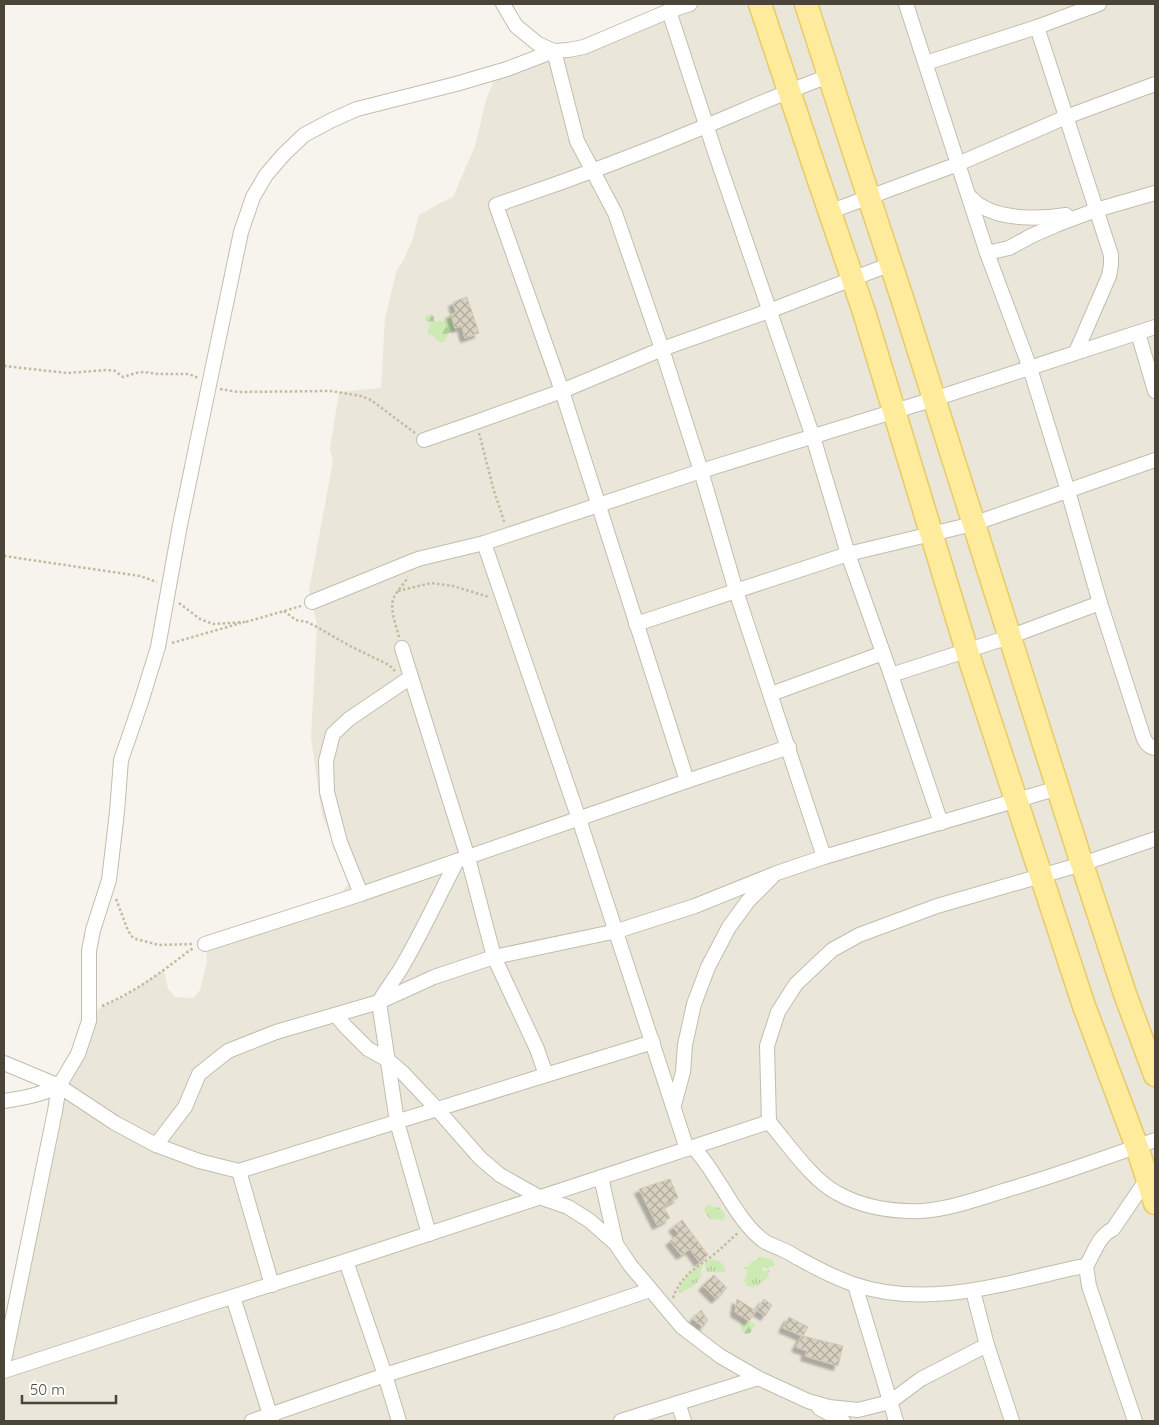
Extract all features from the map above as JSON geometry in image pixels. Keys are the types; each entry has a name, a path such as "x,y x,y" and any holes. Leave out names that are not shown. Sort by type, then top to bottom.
{"main road":[{"path":"760,4 852,278 895,411 967,651 1084,1006 1146,1143 1147,1179 1155,1203"},
{"path":"806,4 1082,864 1125,994 1155,1075"}],"street":[{"path":"503,4 516,26 538,44 554,50 584,47 690,4"},
{"path":"906,4 987,253 1030,368 1100,603 1145,742 1155,748"},
{"path":"926,64 1099,4"},
{"path":"669,11 706,126 813,437 848,554 891,675 940,823"},
{"path":"1037,27 1111,255 1109,276 1076,352"},
{"path":"554,50 577,141 615,213 662,349 736,592 824,857"},
{"path":"4,1361 59,1086 78,1054 89,1022 89,951 93,930 109,880 121,760 158,647 208,384 241,232 253,197 266,175 284,154 304,135 332,120 357,109 507,69 554,50"},
{"path":"687,781 562,391 496,205 592,172 789,90 829,76"},
{"path":"829,212 958,164 1066,117 1155,84"},
{"path":"987,253 1009,248 1056,224 1096,210 1155,194"},
{"path":"968,195 979,206 1008,216 1049,218 1096,210"},
{"path":"424,440 562,391 662,349 769,311 891,264"},
{"path":"312,602 418,559 484,543 700,471 934,399 1155,327"},
{"path":"1138,333 1155,391"},
{"path":"636,624 848,554 973,524 1155,460"},
{"path":"484,543 580,818 653,1042 690,1148 714,1174 748,1225 765,1242 783,1249 830,1276 855,1285 886,1292 917,1295 973,1291 1086,1266"},
{"path":"891,675 1010,637 1100,603"},
{"path":"402,648 407,680 494,957 537,1049 546,1075"},
{"path":"771,694 883,653"},
{"path":"361,894 340,842 326,792 326,761 333,734 340,726 349,718 407,680"},
{"path":"205,944 361,894 789,747"},
{"path":"156,1145 185,1107 199,1074 228,1051 276,1032 379,1002 434,977 494,957 617,931 695,906 777,873 824,857 1058,788"},
{"path":"1146,1143 1028,1184 966,1202 924,1210 881,1210 858,1203 836,1193 815,1176 768,1122 767,1046 778,1012 796,984 832,950 859,935 937,906 1082,864 1155,839"},
{"path":"429,1234 397,1122 379,1002 385,990 399,972 462,859"},
{"path":"674,1105 683,1072 685,1045 694,1004 708,967 729,927 748,901 777,873"},
{"path":"336,1015 368,1049 388,1060 403,1073 480,1158 500,1175 539,1197 568,1207 590,1220 616,1244 630,1265 682,1327 720,1356 758,1378 808,1401 843,1421"},
{"path":"4,1063 59,1086 114,1123 156,1145 199,1161 239,1171 653,1042"},
{"path":"4,1101 32,1097 59,1086"},
{"path":"4,1371 768,1122"},
{"path":"239,1171 272,1285"},
{"path":"601,1177 616,1244"},
{"path":"1135,1421 1089,1286 1086,1266 1101,1238 1106,1232 1113,1229 1147,1179"},
{"path":"346,1261 400,1421"},
{"path":"855,1285 896,1421"},
{"path":"252,1421 271,1418 385,1375 650,1290"},
{"path":"973,1291 987,1344 1012,1421"},
{"path":"233,1297 271,1418"},
{"path":"808,1401 829,1407 858,1410 890,1402 921,1379 987,1344"},
{"path":"621,1421 758,1378"},
{"path":"678,1403 684,1421"}],"path":[{"path":"476,422 508,535"},
{"path":"4,556 140,576 158,582 168,593 200,619 213,624 246,622"},
{"path":"402,648 392,606 395,596 418,559"},
{"path":"398,591 431,583 453,586 486,597 503,598"},
{"path":"158,647 312,602"},
{"path":"284,611 296,620 317,627 389,665 407,680"},
{"path":"109,880 131,936 159,945 205,944"},
{"path":"89,1016 161,973 190,950 205,944"},
{"path":"666,1307 673,1299 677,1286 684,1277 748,1225"}],"shaded area":[{"path":"702,4 1155,4 1155,1421 4,1421 4,1387 59,1086 89,1016 103,1006 125,996 164,970 168,989 175,997 194,998 200,990 207,962 206,943 248,926 269,915 289,913 310,902 322,901 340,893 350,883 322,815 311,738 317,624 309,591 333,461 330,449 339,392 381,388 385,318 397,269 402,263 412,241 419,215 453,197 475,146 486,100 498,71"}],"green space":[{"path":"431,314 434,317 434,321 440,320 443,322 451,314 456,332 447,334 446,340 441,343 436,340 427,331 431,324 425,319 426,316"},
{"path":"709,1204 712,1208 718,1207 721,1209 725,1214 724,1219 712,1220 706,1214 704,1209"},
{"path":"762,1256 772,1259 775,1265 769,1268 762,1268 762,1271 770,1270 768,1274 770,1278 768,1277 756,1288 756,1285 754,1288 746,1285 747,1282 744,1281 747,1274 746,1269 743,1268 748,1267 749,1264"},
{"path":"709,1260 720,1262 726,1271 706,1272 705,1263"},
{"path":"703,1264 699,1280 692,1287 679,1293 680,1286 685,1279 691,1272"},
{"path":"743,1321 754,1323 755,1326 750,1333 745,1334 743,1331 741,1326"}],"building":[{"path":"467,297 479,333 465,338 462,326 455,328 451,314 456,313 453,302"},
{"path":"670,1179 678,1198 663,1206 670,1218 657,1225 639,1189"},
{"path":"682,1220 708,1255 699,1262 690,1249 681,1255 670,1241 679,1234 673,1227"},
{"path":"714,1275 727,1288 716,1299 703,1286"},
{"path":"737,1299 756,1311 749,1321 735,1312"},
{"path":"764,1299 772,1305 765,1316 756,1310"},
{"path":"701,1310 708,1320 703,1327 693,1319"},
{"path":"789,1317 808,1327 803,1336 843,1346 838,1366 805,1356 807,1351 796,1347 802,1336 783,1328"}]}
